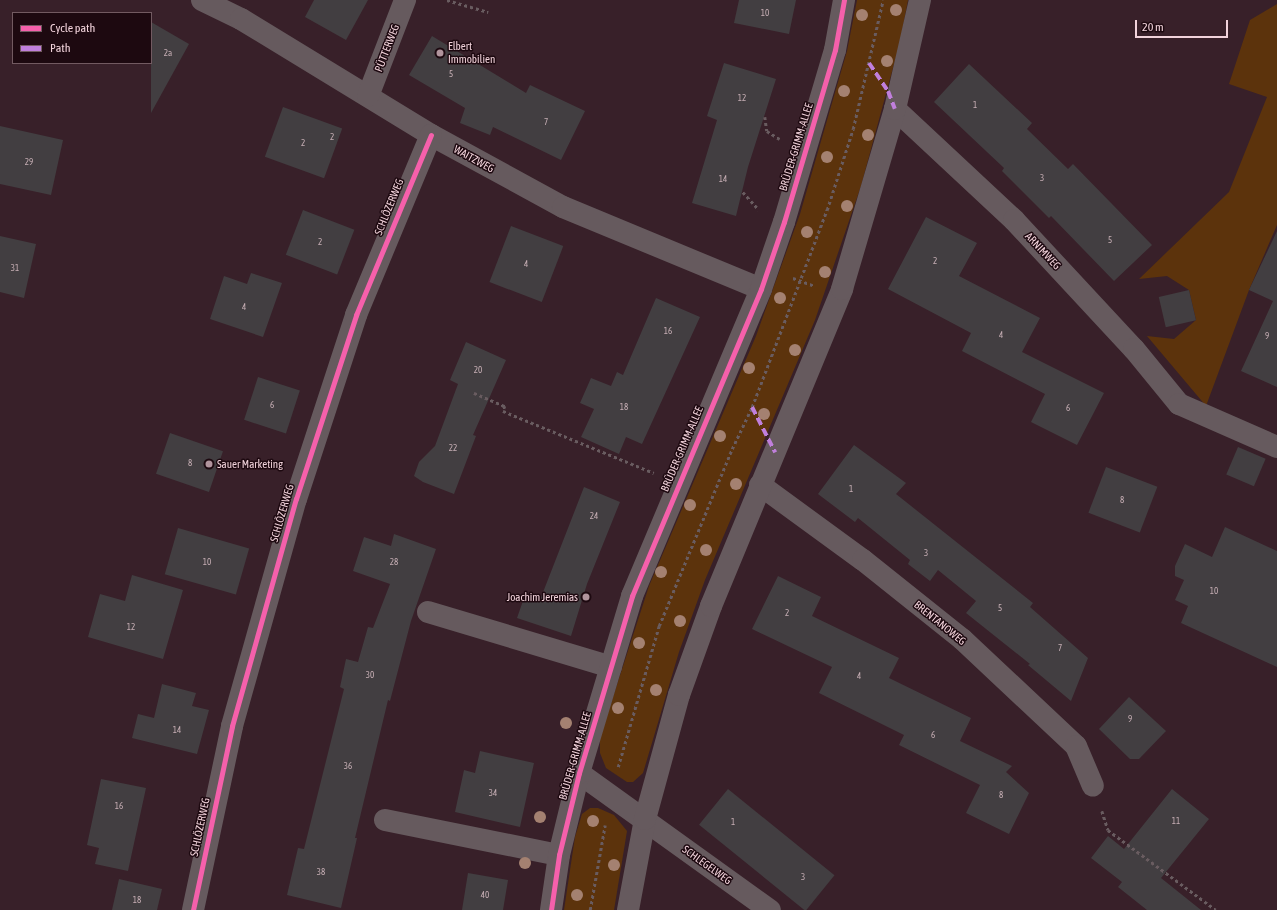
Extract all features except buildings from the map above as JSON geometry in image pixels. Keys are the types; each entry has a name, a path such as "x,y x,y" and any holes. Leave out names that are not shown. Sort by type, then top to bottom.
{"street":[{"name":"WAITZWEG","path":"202,0 241,19 431,135 563,207 761,289"},
{"name":"PÜTTERWEG","path":"368,96 405,0"},
{"name":"BRÜDER-GRIMM-ALLEE","path":"551,910 559,855 579,773 632,596 678,483 761,289 836,50 844,0"},
{"path":"628,910 645,819 679,695 711,606 839,296 895,109 920,0"},
{"name":"ARNIMWEG","path":"895,109 1014,220 1134,349 1179,404 1277,447"},
{"name":"SCHLÖZERWEG","path":"193,910 232,726 296,499 356,315 431,135"},
{"name":"BRENTANOWEG","path":"760,485 863,560 962,639 1076,746 1093,786"},
{"path":"428,612 611,668"},
{"name":"BRÜDER-GRIMM-ALLEE","path":"579,773 645,819"},
{"name":"SCHLEGELWEG","path":"645,819 770,910"},
{"path":"385,820 559,855"}],"path":[{"path":"448,0 488,12"},
{"path":"590,910 610,795 659,626 732,449 752,408 802,281 853,129 883,0"},
{"path":"765,117 767,131"},
{"path":"743,192 755,208"},
{"path":"768,268 839,296"},
{"path":"474,394 505,406 503,411 678,483"},
{"path":"1093,786 1108,830 1216,910"}],"shaded area":[{"path":"857,0 908,0 900,42 861,186 815,320 705,580 679,652 643,773 633,782 627,782 606,768 600,753 600,737 649,586 756,336 800,214 847,51"},
{"path":"1277,4 1277,225 1249,290 1206,406 1147,336 1174,339 1196,320 1189,290 1167,276 1139,279 1229,192 1267,97 1229,84 1250,20"},
{"path":"590,808 598,808 614,815 627,831 614,910 564,910 575,837 582,814"}],"marked path":[{"path":"869,63 888,91 895,109"},
{"path":"752,407 775,452"}],"cycle path":[{"path":"551,910 559,855 579,773 632,596 761,289 784,222 835,50 844,0"},
{"path":"193,910 232,726 296,499 356,315 431,135"}],"place":[{"name":"Elbert Immobilien","path":"440,53"},
{"name":"Sauer Marketing","path":"209,464"},
{"name":"Joachim Jeremias","path":"586,597"}]}
